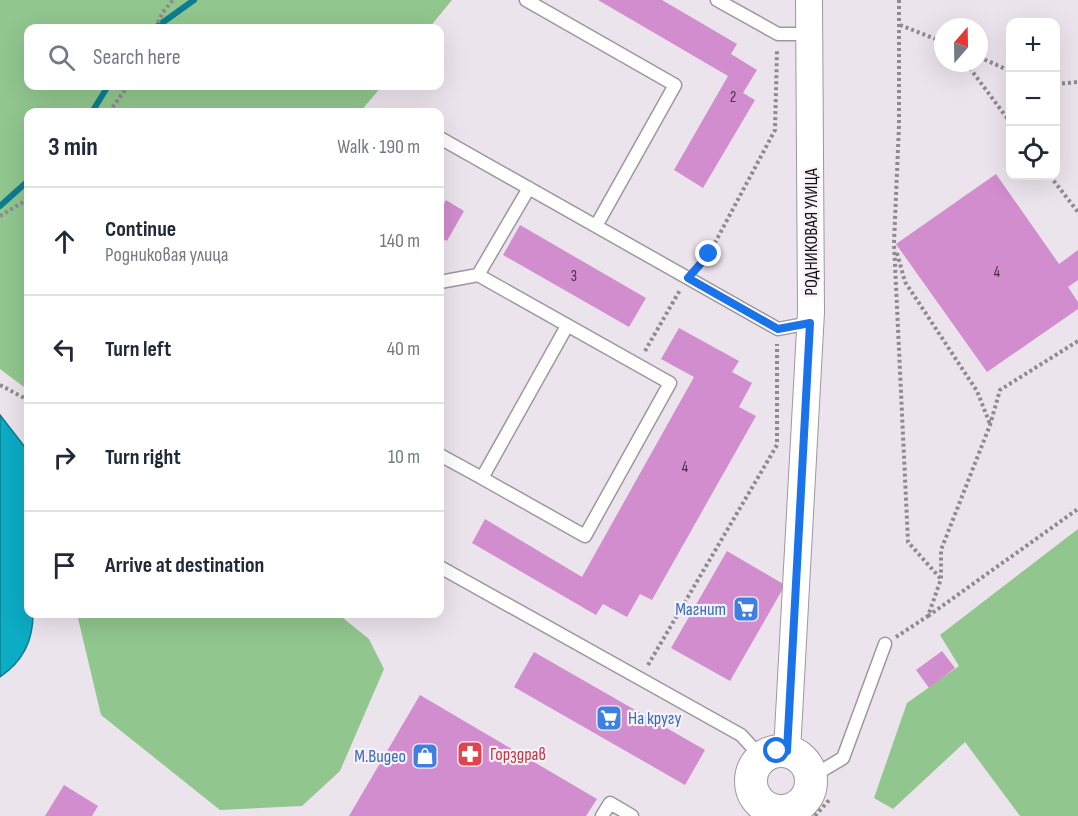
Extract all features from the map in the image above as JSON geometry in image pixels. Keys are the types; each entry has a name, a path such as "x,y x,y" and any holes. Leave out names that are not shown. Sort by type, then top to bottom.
{"street":[{"name":"РОДНИКОВАЯ УЛИЦА","path":"775,754 810,323 809,0"},
{"path":"775,754 801,758 801,806 758,800 751,786 753,770 775,754"}],"lane":[{"path":"526,0 675,85 596,226"},
{"path":"717,0 778,34 810,34"},
{"path":"444,140 778,329 810,323"},
{"path":"478,275 529,189"},
{"path":"444,281 478,275 670,383 585,536 444,458"},
{"path":"482,478 567,326"},
{"path":"444,569 775,754"},
{"path":"801,806 843,758 885,644"},
{"path":"602,816 610,803 632,816"}],"path":[{"path":"157,24 173,0"},
{"path":"899,0 894,243 908,542 941,579"},
{"path":"899,24 934,38"},
{"path":"637,364 688,278 709,254 775,130 778,34"},
{"path":"988,61 1006,69"},
{"path":"973,72 1006,115"},
{"path":"1060,84 1078,82"},
{"path":"112,108 125,90"},
{"path":"1053,180 1078,213"},
{"path":"0,216 24,201"},
{"path":"894,243 905,282 976,391 990,425"},
{"path":"640,679 777,446 778,329"},
{"path":"928,616 941,579 941,550 990,425 1000,390 1078,341"},
{"path":"0,385 24,398"},
{"path":"885,644 1078,509"}],"green space":[{"path":"0,0 452,0 432,24 24,24 24,90 379,90 363,108 24,108 24,387 0,369"},
{"path":"1078,529 1078,816 1020,816 965,742 893,809 874,798 907,703 959,666 940,635"},
{"path":"78,618 343,618 369,639 384,669 340,771 302,806 220,810 101,715"}],"water":[{"path":"0,415 24,446 24,618 33,618 33,624 29,642 21,657 0,677"}],"building":[{"path":"598,0 662,0 737,44 731,54 757,70 743,93 755,100 703,188 674,170 728,76"},
{"path":"996,174 1059,264 1078,250 1078,280 1068,287 1078,302 1078,309 987,372 896,244"},
{"path":"446,200 464,211 447,241 444,239 444,204"},
{"path":"520,225 646,298 629,327 503,255"},
{"path":"679,328 739,361 732,372 752,383 739,407 756,416 652,600 640,594 627,617 603,604 596,615 472,543 485,519 582,577 694,377 661,359"},
{"path":"727,551 785,585 730,681 671,648"},
{"path":"942,651 955,668 929,688 916,670"},
{"name":"На кругу","path":"534,652 705,750 685,785 514,687"},
{"path":"420,695 597,799 586,816 349,816"},
{"path":"64,785 98,806 92,816 45,816"}],"waterway":[{"path":"161,24 194,0"},
{"path":"94,108 106,90"},
{"path":"0,206 24,185"}],"place":[{"name":"Магнит","path":"746,609"},
{"name":"На кругу","path":"609,718"},
{"name":"Горздрав","path":"470,754"},
{"name":"М.Видео","path":"425,756"}],"route":[{"path":"709,254 688,278 778,329 810,323 787,751 777,751"}]}
